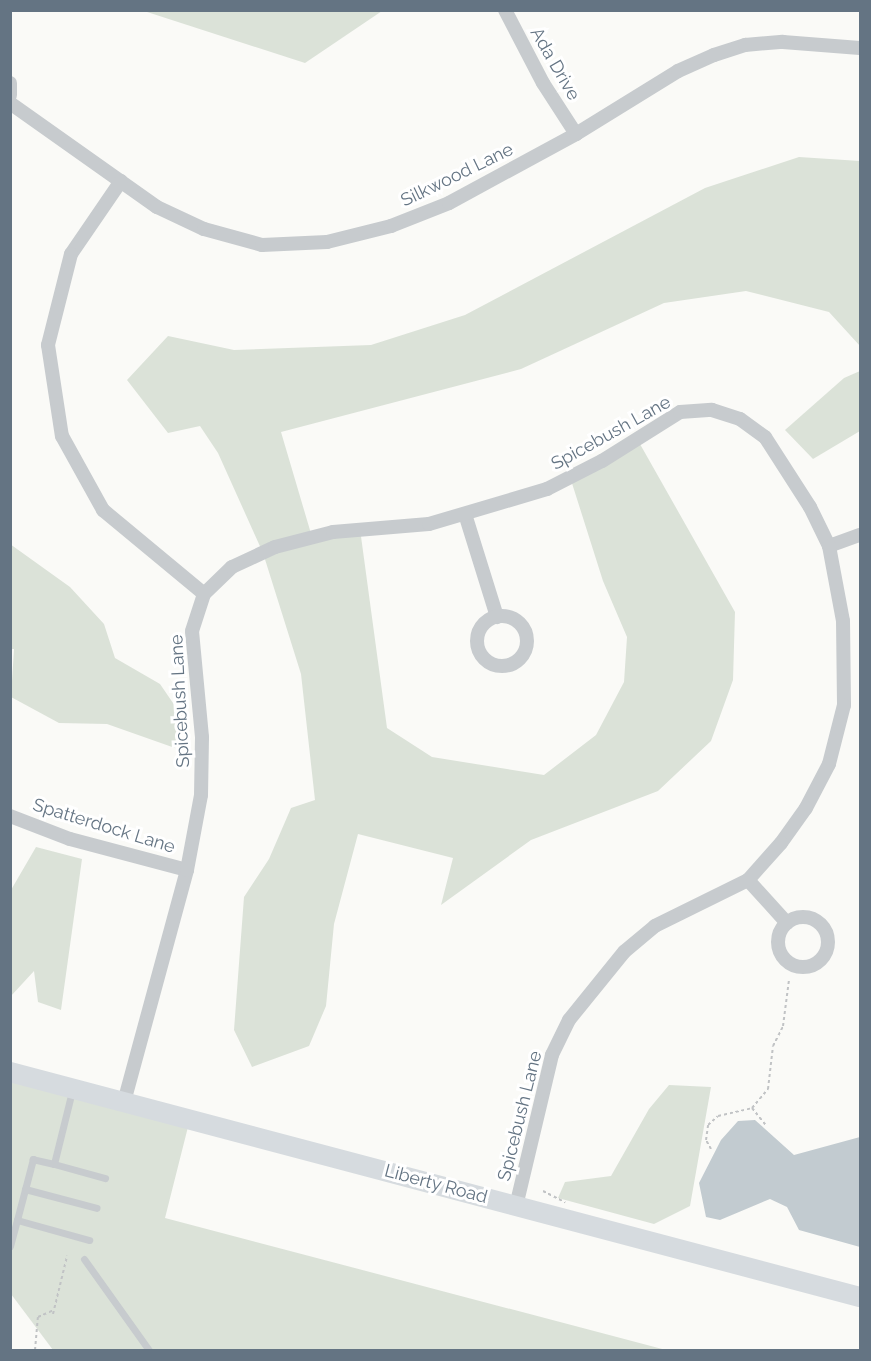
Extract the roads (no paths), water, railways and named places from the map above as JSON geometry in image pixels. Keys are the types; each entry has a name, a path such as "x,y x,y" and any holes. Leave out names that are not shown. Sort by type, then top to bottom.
{"street":[{"name":"Ada Drive","path":"505,10 543,83 576,134"},
{"name":"Silkwood Lane","path":"10,103 157,207 204,229 262,245 327,242 392,226 449,203 576,134 678,71 745,45 783,42 861,48"},
{"path":"10,83 10,95"},
{"path":"121,181 71,254 48,345 62,436 103,510 204,594"},
{"name":"Spicebush Lane","path":"124,1102 187,870 201,795 202,737 192,631 204,594 232,567 275,547 333,532 429,524 547,489 602,461 680,412 712,410 740,419 765,437 810,507 829,546 843,621 844,705 829,764 806,808 748,880 655,926 624,952 569,1020 552,1055 516,1206"},
{"path":"465,514 497,617"},
{"path":"829,546 861,535"},
{"name":"Spatterdock Lane","path":"10,816 70,839 187,870"},
{"path":"748,880 788,922"},
{"name":"Liberty Road","path":"10,1072 861,1297"}],"lane":[{"path":"54,1164 73,1088"},
{"path":"10,1246 33,1159 105,1178"},
{"path":"25,1189 97,1208"},
{"path":"17,1220 89,1239"},
{"path":"84,1259 149,1350"}]}
